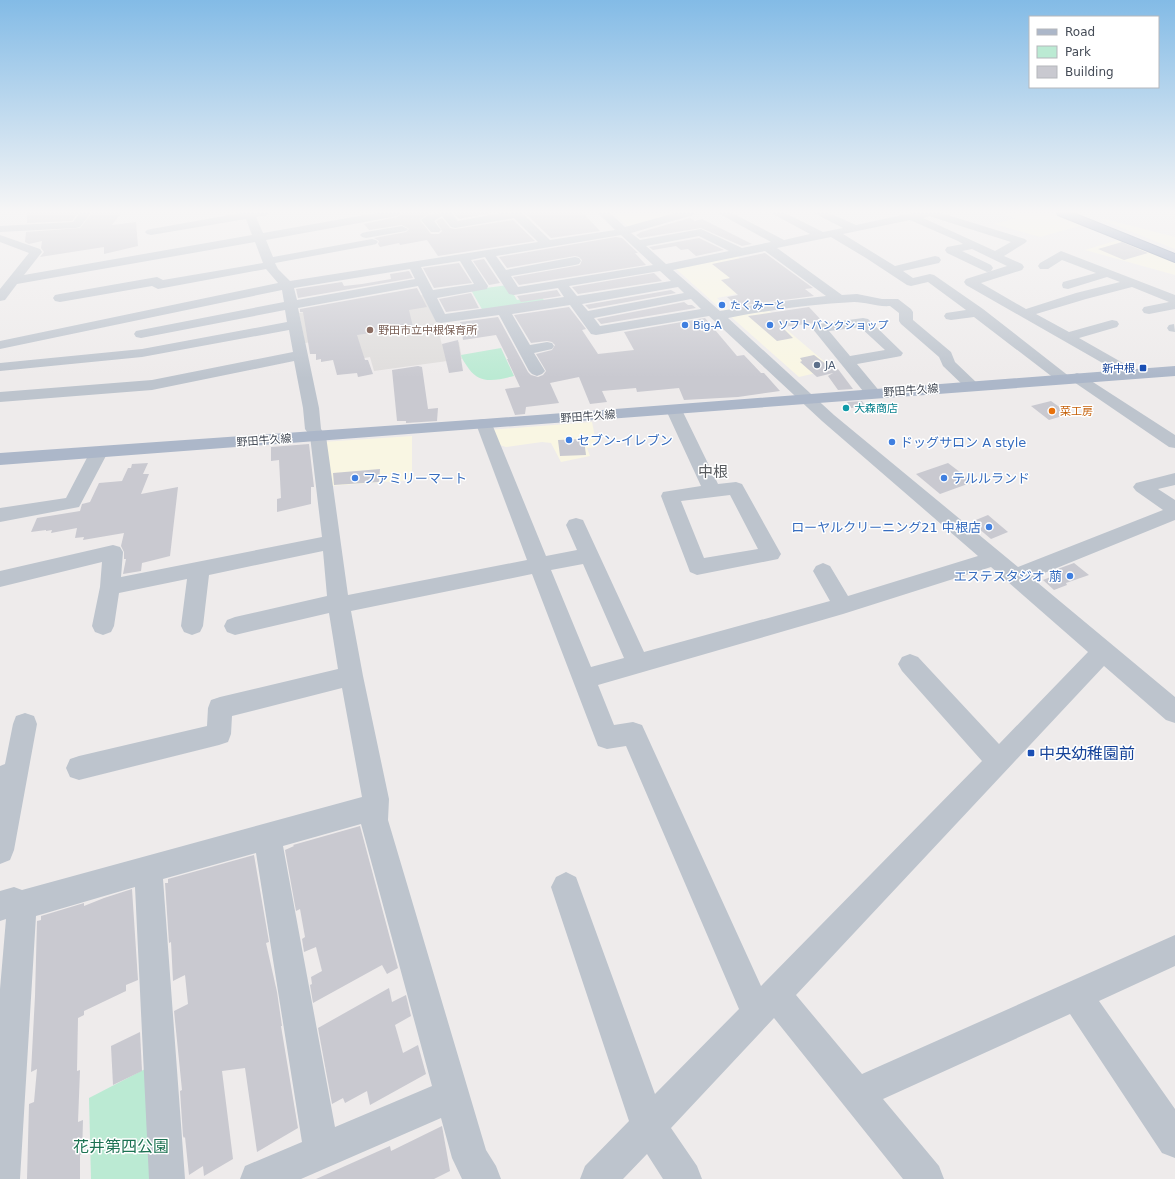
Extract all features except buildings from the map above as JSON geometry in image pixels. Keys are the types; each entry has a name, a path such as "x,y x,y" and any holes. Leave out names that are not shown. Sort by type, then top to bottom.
{"main road":[{"name":"野田牛久線","path":"0,459 674,410 873,393 1175,371"}],"street":[{"path":"0,297 23,268"},
{"path":"13,281 86,268"},
{"path":"156,268 162,311"},
{"path":"60,298 242,268"},
{"path":"271,268 287,285 311,408 313,429 318,436 339,604 351,676 376,799 374,820 470,1158 483,1179"},
{"path":"332,268 336,277"},
{"path":"0,345 287,285 391,268"},
{"path":"415,268 441,319 680,283"},
{"path":"429,295 482,286 471,268"},
{"path":"498,268 514,291 656,268"},
{"path":"502,274 536,268"},
{"path":"581,268 590,279"},
{"path":"663,268 828,418 1103,652 1173,707"},
{"path":"797,268 839,299"},
{"path":"889,268 911,282 930,278 1070,378 1175,443"},
{"path":"893,270 901,268"},
{"path":"986,268 998,274"},
{"path":"1015,268 970,282 1132,374"},
{"path":"1095,268 1175,300"},
{"path":"1068,285 1108,273"},
{"path":"141,334 422,282"},
{"path":"1026,313 1081,296 1134,283"},
{"path":"561,284 596,331 766,306 857,298 882,303 893,302 906,312 906,321 946,355 948,363 972,386"},
{"path":"1160,294 1175,287"},
{"path":"585,316 694,295"},
{"path":"1149,310 1175,305"},
{"path":"503,310 537,371"},
{"path":"951,316 978,312"},
{"path":"140,315 144,385"},
{"path":"459,316 463,330"},
{"path":"846,361 896,353 868,321 819,328 846,361 873,393"},
{"path":"1068,337 1112,324"},
{"path":"0,367 142,353 295,325"},
{"path":"526,350 547,346"},
{"path":"0,398 152,385 301,356"},
{"path":"674,410 712,491"},
{"path":"484,424 607,738 633,733 766,1004 856,1094 926,1179"},
{"path":"0,515 72,503 99,452"},
{"path":"1175,479 1142,487 1175,509"},
{"path":"736,488 771,554 698,567 670,496 712,491 736,488"},
{"path":"1014,577 1175,513"},
{"path":"576,525 638,664"},
{"path":"110,587 332,542"},
{"path":"0,578 113,552 110,587 103,626"},
{"path":"234,626 331,604 339,604 590,555"},
{"path":"583,679 843,606 993,559"},
{"path":"192,626 198,569"},
{"path":"823,571 843,606"},
{"path":"598,1179 1103,652"},
{"path":"910,664 998,762"},
{"path":"79,768 219,734 220,708 351,676"},
{"path":"0,850 7,776 17,768 25,724"},
{"path":"2,1179 11,905 375,807"},
{"path":"267,836 322,1152"},
{"path":"148,869 167,1179"},
{"path":"566,887 649,1126 684,1179"},
{"path":"856,1094 1175,950"},
{"path":"1076,995 1175,1140"},
{"path":"258,1179 453,1095"}],"shaded area":[{"path":"675,268 753,268 777,286 717,298 731,311 723,311"},
{"path":"1150,268 1175,268 1175,275"},
{"name":"野田市立中根保育所","path":"423,295 436,322 442,345 459,342 462,359 374,371 370,357 348,361 342,337 305,343 299,313"},
{"path":"767,308 786,329 833,369 799,377 729,315"},
{"path":"592,422 597,447 587,448 590,456 561,462 551,443 542,442 506,447 493,443 489,430"},
{"path":"412,436 412,480 329,486 322,442"}],"green space":[{"path":"508,285 517,300 541,296 546,303 483,311 471,290"},
{"path":"501,348 514,376 495,380 484,379 474,374 469,369 461,355"},
{"name":"花井第四公園","path":"147,1068 154,1179 91,1179 89,1098"}],"place":[{"name":"たくみーと","path":"722,305"},
{"name":"Big-A","path":"685,325"},
{"name":"ソフトバンクショップ","path":"770,325"},
{"name":"野田市立中根保育所","path":"370,330"},
{"name":"JA","path":"817,365"},
{"name":"新中根","path":"1143,368"},
{"name":"大森商店","path":"846,408"},
{"name":"菜工房","path":"1052,411"},
{"name":"セブン-イレブン","path":"569,440"},
{"name":"ドッグサロン A style","path":"892,442"},
{"name":"ファミリーマート","path":"355,478"},
{"name":"テルルランド","path":"944,478"},
{"name":"ローヤルクリーニング21 中根店","path":"989,527"},
{"name":"エステスタジオ 萠","path":"1070,576"},
{"name":"中央幼稚園前","path":"1031,753"}],"district":[{"name":"中根","path":"713,472"}]}
